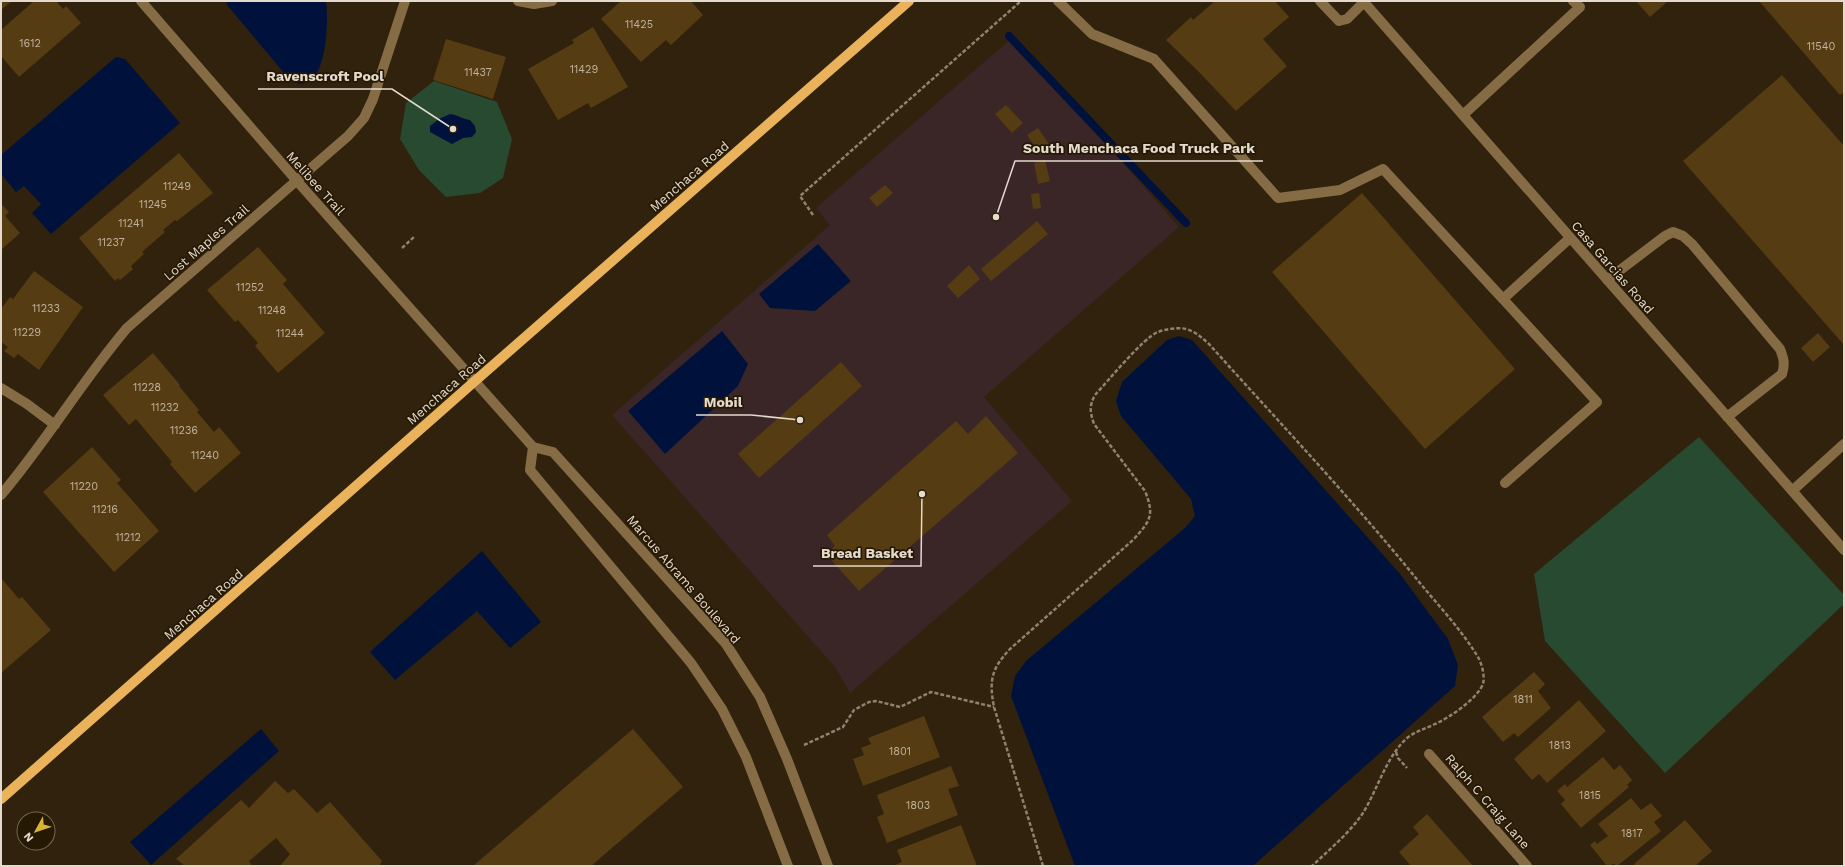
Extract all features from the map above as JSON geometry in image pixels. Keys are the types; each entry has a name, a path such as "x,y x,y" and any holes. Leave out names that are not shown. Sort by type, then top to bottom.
{"main road":[{"name":"Menchaca Road","path":"1,799 909,1"}],"street":[{"name":"Melibee Trail","path":"141,1 297,181 475,381"},
{"name":"Lost Maples Trail","path":"1,495 21,472 105,354 127,328 348,136 364,118 373,99 405,1"},
{"path":"518,1 534,4 552,1"},
{"path":"1058,1 1092,34 1154,59 1278,198 1340,190 1383,168 1597,402 1505,483"},
{"path":"1320,1 1339,21 1346,19 1363,2"},
{"path":"1463,115 1580,7 1573,1"},
{"name":"Casa Garcias Road","path":"1363,2 1844,550"},
{"path":"1607,280 1665,236 1673,232 1683,236 1692,244 1780,349 1784,358 1785,366 1782,374 1727,417"},
{"path":"1503,299 1570,238"},
{"path":"475,381 533,447 530,470 691,663 722,709 746,757 788,866"},
{"path":"1,388 27,404 55,425"},
{"path":"1792,491 1844,444"},
{"name":"Marcus Abrams Boulevard","path":"533,447 553,452 726,644 760,697 787,759 828,866"},
{"name":"Ralph C Craig Lane","path":"1429,754 1528,866"}],"path":[{"path":"813,214 800,196 1021,1"},
{"path":"402,248 414,237"},
{"path":"1043,866 994,707 991,690 993,674 998,661 1010,648 1133,540 1146,526 1152,515 1145,491 1094,424 1090,412 1091,402 1095,395 1146,340 1158,332 1172,329 1185,329 1196,334 1209,344 1389,546 1464,637 1479,659 1483,672 1483,684 1477,694 1467,703 1435,725 1416,732 1409,737 1396,752 1361,815 1350,830 1312,866"},
{"path":"804,745 843,727 854,710 869,702 876,701 900,706 931,692 994,707"},
{"path":"1396,752 1398,758 1407,768"}],"shaded area":[{"path":"1013,37 1179,227 984,397 1072,501 850,693 835,667 612,415 830,225 816,208"}],"green space":[{"path":"434,81 497,102 512,139 503,178 480,193 446,197 419,170 400,139 406,103"},
{"path":"1699,437 1844,595 1844,604 1665,773 1545,641 1534,574"}],"water":[{"path":"226,1 326,1 326,41 318,70 312,80 302,84 290,80 227,5"},
{"path":"116,57 125,59 180,123 51,234 32,213 41,204 24,186 16,192 1,174 1,155"},
{"path":"450,114 470,120 475,126 476,132 472,137 463,138 452,144 430,132 430,126 439,119"},
{"path":"818,244 851,281 815,311 770,308 759,294"},
{"path":"722,331 748,364 738,386 665,454 628,411"},
{"path":"1179,336 1192,340 1400,574 1448,639 1458,665 1455,686 1253,866 1075,866 1011,696 1015,676 1026,661 1185,528 1195,516 1191,499 1121,416 1116,401 1122,382 1167,340"},
{"path":"482,551 541,622 510,648 477,611 395,680 370,652"},
{"path":"261,729 279,751 151,865 130,842"}],"building":[{"path":"1,1 12,1 1,10"},
{"path":"34,1 56,1 63,9 66,6 81,23 19,77 1,56 1,30"},
{"path":"621,1 691,1 703,15 671,45 666,40 641,62 601,19"},
{"path":"1215,1 1275,1 1289,17 1263,39 1287,66 1236,111 1166,40 1191,17 1193,20"},
{"path":"1636,1 1668,1 1650,17"},
{"path":"1759,1 1844,1 1844,92 1840,95"},
{"path":"593,27 628,87 591,108 588,103 558,120 528,69 574,43 572,40"},
{"path":"446,39 506,57 493,99 433,80"},
{"path":"1782,75 1844,146 1844,345 1683,161"},
{"path":"1006,105 1023,123 1012,133 995,114"},
{"path":"1038,128 1051,147 1040,154 1027,135"},
{"path":"179,153 213,193 163,230 165,232 142,252 144,254 131,266 133,269 120,280 118,278 115,281 79,238"},
{"path":"1045,160 1050,181 1038,184 1034,163"},
{"path":"885,185 893,193 877,207 869,198"},
{"path":"1039,193 1041,208 1033,209 1031,194"},
{"path":"1362,193 1515,369 1425,449 1272,272"},
{"path":"1,204 9,212 5,216 20,233 1,250"},
{"path":"1037,221 1048,234 991,281 981,269"},
{"path":"258,247 287,280 283,284 325,333 278,373 255,346 258,343 238,320 235,322 207,290"},
{"path":"969,265 980,279 958,298 947,286"},
{"path":"34,271 83,307 39,370 18,354 14,358 4,351 8,347 1,342 1,309 10,297 13,299"},
{"path":"1818,333 1830,347 1813,362 1801,348"},
{"path":"153,353 180,385 179,386 199,410 197,412 214,432 219,427 241,453 195,493 170,464 172,462 136,419 129,425 103,395"},
{"path":"841,362 862,386 759,478 738,454"},
{"path":"986,416 1018,453 859,591 826,554 835,546 827,535 956,421 968,434"},
{"path":"92,447 121,480 117,483 159,531 114,572 43,492"},
{"path":"1,578 19,599 22,597 51,630 1,673"},
{"path":"1534,672 1545,684 1538,691 1551,708 1518,737 1514,733 1503,742 1482,717"},
{"path":"1579,700 1606,731 1547,783 1539,774 1532,780 1514,759"},
{"path":"924,716 940,757 863,786 853,759 864,755 861,748 871,744 868,738"},
{"path":"633,729 683,787 591,866 473,866"},
{"path":"1603,757 1614,770 1620,765 1632,780 1627,785 1629,787 1581,828 1561,804 1565,800 1557,791 1565,784 1567,787"},
{"path":"951,766 959,786 948,789 958,815 887,843 877,817 884,814 877,795"},
{"path":"275,781 288,793 294,789 317,813 330,802 382,861 379,866 280,866 290,854 276,838 249,861 252,866 182,866 184,865 176,859 241,800 249,808"},
{"path":"1631,798 1641,810 1651,803 1662,816 1654,822 1661,831 1617,866 1614,864 1607,866 1590,845 1595,841 1597,844 1608,836 1598,824"},
{"path":"1427,814 1473,866 1411,866 1399,852 1419,834 1413,827"},
{"path":"1685,820 1712,851 1695,866 1635,866 1634,864"},
{"path":"961,825 977,866 893,866 902,862 897,850"}],"waterway":[{"path":"1009,36 1186,223"}],"place":[{"name":"Ravenscroft Pool","path":"453,129"},
{"name":"South Menchaca Food Truck Park","path":"996,217"},
{"name":"Mobil","path":"800,420"},
{"name":"Bread Basket","path":"922,494"}]}
